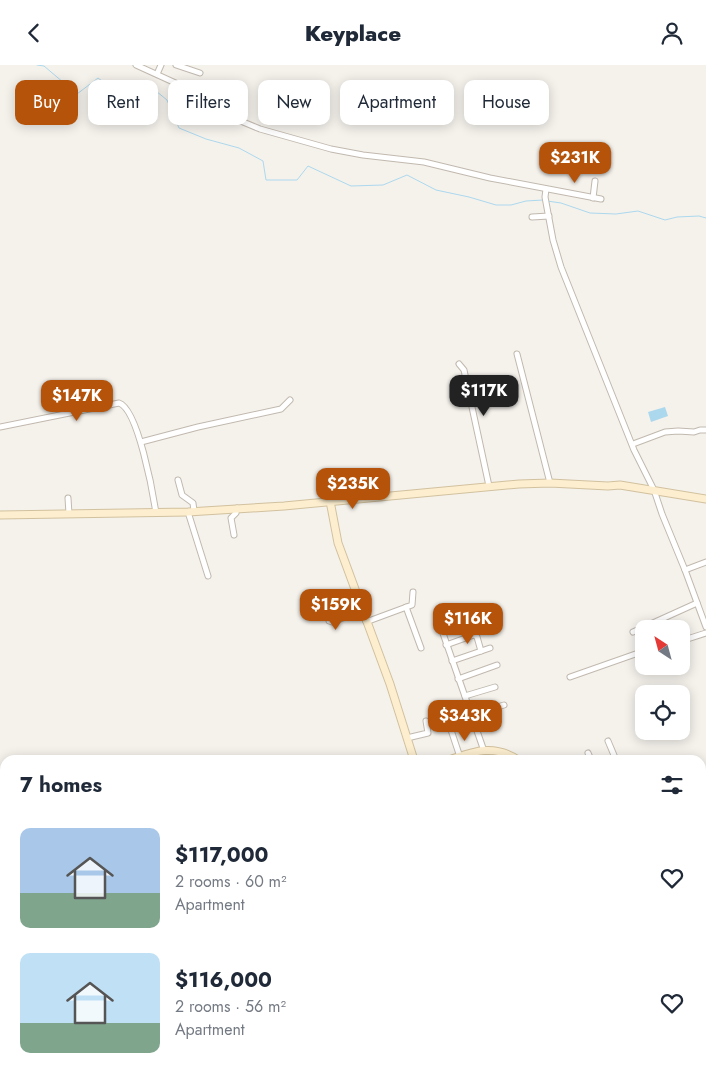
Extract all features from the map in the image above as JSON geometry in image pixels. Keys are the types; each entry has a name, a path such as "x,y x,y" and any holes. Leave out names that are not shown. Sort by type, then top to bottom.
{"main road":[{"path":"0,515 191,512 409,495 489,485 550,483 620,485 706,499"},
{"path":"330,501 338,543 390,684 412,755"},
{"path":"470,755 496,750 510,755"}],"street":[{"path":"136,65 204,96 236,119 260,129 331,149 363,155 424,162 601,199"},
{"path":"157,74 162,65"},
{"path":"176,65 200,73"},
{"path":"593,198 595,181"},
{"path":"546,189 545,197 553,240 566,279 633,444 654,490 706,627"},
{"path":"532,217 549,216"},
{"path":"517,355 550,483"},
{"path":"459,364 464,370 489,485"},
{"path":"140,442 281,409 290,400"},
{"path":"0,427 119,403 126,406 140,442 152,484 156,513"},
{"path":"633,444 665,432 706,430"},
{"path":"178,480 182,495 193,503 191,512 208,576"},
{"path":"68,498 69,515"},
{"path":"234,535 231,517 238,508"},
{"path":"685,570 706,562"},
{"path":"366,622 412,605 413,592"},
{"path":"633,632 698,603"},
{"path":"406,607 421,648"},
{"path":"327,611 329,621 332,622 362,611"},
{"path":"438,619 484,751"},
{"path":"690,638 706,633"},
{"path":"446,645 474,635 478,637 481,651"},
{"path":"452,661 490,648"},
{"path":"570,677 635,654"},
{"path":"458,679 497,665"},
{"path":"465,697 495,687"},
{"path":"471,715 504,705"},
{"path":"407,738 428,733 426,721"},
{"path":"450,730 459,755"},
{"path":"608,741 614,755"},
{"path":"52,1076 72,1076"}],"water":[{"path":"665,407 668,416 651,422 648,412"}],"waterway":[{"path":"37,65 44,66 77,94 98,78 113,89 134,96 151,87 167,100 179,128 206,139 239,148 263,161 266,180 297,180 308,166 351,186 383,185 407,175 436,190 496,205 511,205 526,201 543,200"},
{"path":"547,201 561,203 590,213 616,214 638,211 665,220 677,217 699,216 706,218"}]}
